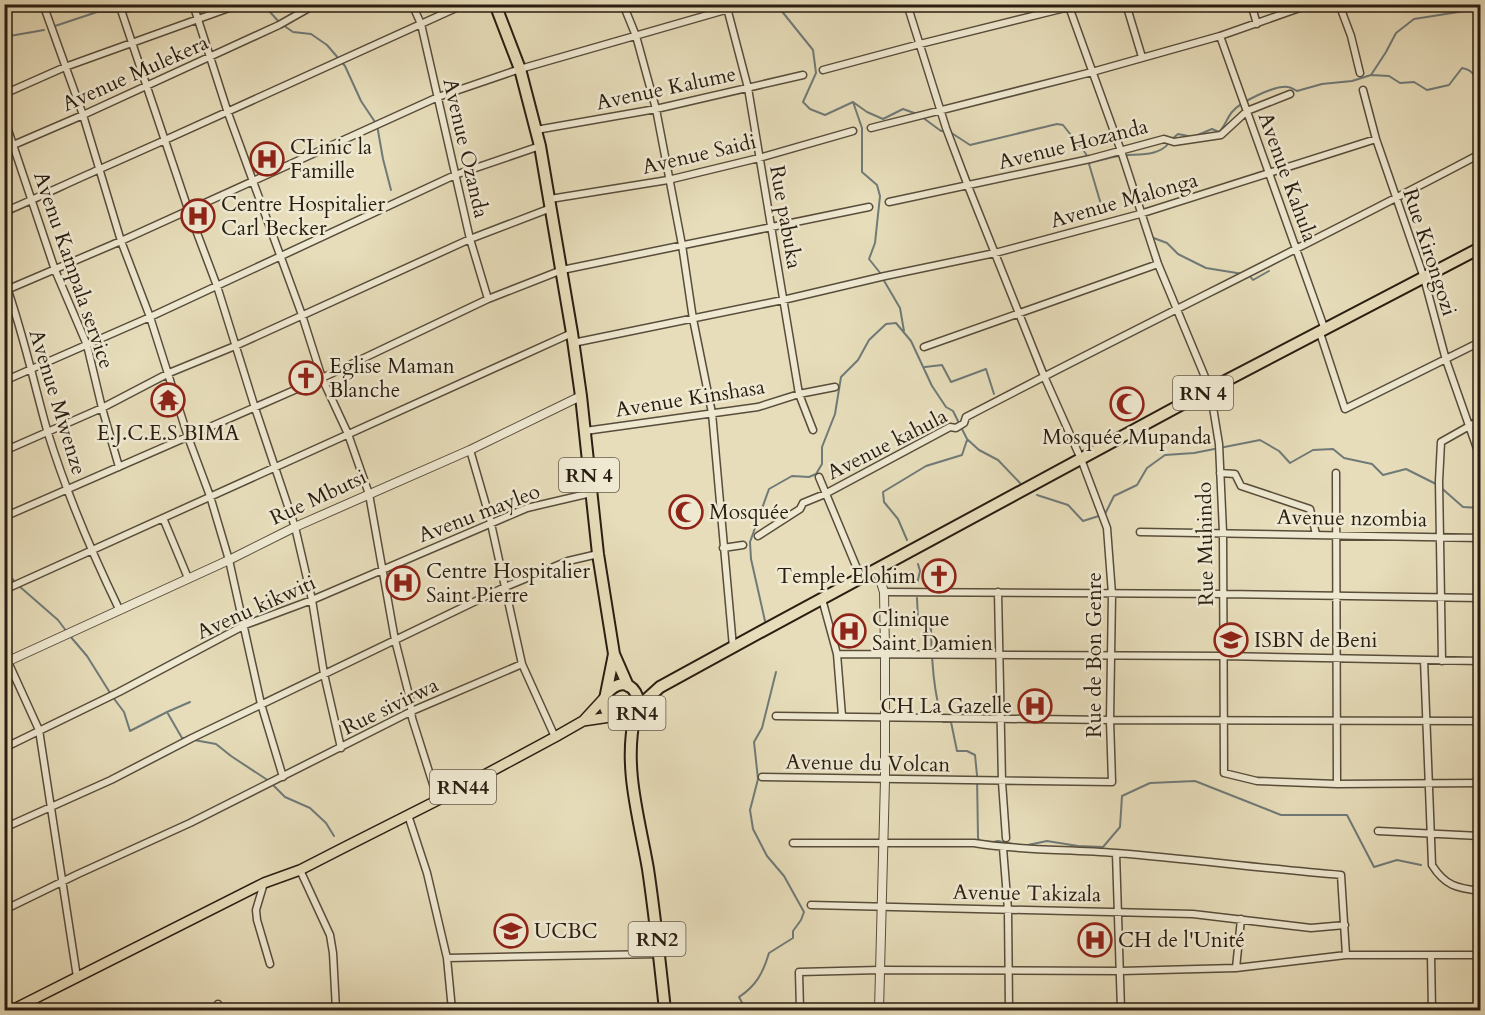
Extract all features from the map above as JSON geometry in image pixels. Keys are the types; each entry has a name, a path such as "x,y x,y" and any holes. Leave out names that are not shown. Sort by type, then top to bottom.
{"highway":[{"name":"RN 4","path":"497,5 520,69 540,146 573,338 598,554 614,654 631,688 660,687 1210,389 1480,248"},
{"name":"RN4","path":"614,654 606,695 606,711 613,718 630,719 660,687"},
{"name":"RN4","path":"606,695 615,686 631,688 638,694 637,710"},
{"name":"RN2","path":"637,710 630,749 631,781 647,867 665,1011"},
{"name":"RN2","path":"613,718 630,749"}],"main road":[{"name":"RN44","path":"12,1011 29,1007 77,977 264,883 300,870 438,800 583,721 606,695"},
{"name":"RN44","path":"583,721 613,718"}],"street":[{"path":"43,4 83,115 121,241 150,317 188,437 210,496 229,560 261,704 283,777"},
{"path":"119,4 188,209 217,286 295,527 341,748"},
{"path":"193,4 228,113 302,315 322,378 348,434 369,494 395,640 412,711 438,800"},
{"path":"4,94 65,67 240,4"},
{"name":"Avenue Mulekera","path":"4,149 282,24 316,4"},
{"name":"Avenue Ozanda","path":"412,4 420,24 470,238 488,299"},
{"path":"4,212 228,113 465,4"},
{"path":"623,4 636,36 656,109 712,413 734,648"},
{"path":"6,290 121,241 438,97 520,69 727,7 746,4"},
{"name":"Rue de Bon Genre","path":"907,4 947,131 1107,528 1112,594 1110,720 1112,782 1002,782"},
{"path":"1126,4 1142,57"},
{"path":"1251,4 1257,24"},
{"path":"1340,4 1352,36 1360,73"},
{"path":"871,128 1092,72 1220,36 1309,5"},
{"path":"824,70 1069,6"},
{"name":"Rue Muhindo","path":"1069,6 1158,264 1175,310 1210,389 1219,448 1223,532 1224,772 1257,781 1337,784"},
{"name":"Rue pabuka","path":"727,7 748,88 800,394 813,430"},
{"name":"Avenue Kahula","path":"1220,36 1297,249 1345,409 1446,360"},
{"name":"Avenue Kalume","path":"536,130 656,109 803,75"},
{"name":"Rue Kirongozi","path":"1363,90 1376,139 1424,278 1446,360 1480,457"},
{"name":"Avenue Hozanda","path":"889,202 1088,160 1122,155 1164,139 1174,142 1221,135 1245,105 1290,94"},
{"name":"Avenu Kampala service","path":"4,118 55,270 87,345 119,467"},
{"name":"Avenue Saidi","path":"4,451 102,408 169,374 551,203 668,180 853,132"},
{"name":"Avenue Malonga","path":"4,590 348,434 573,338 693,319 995,253 1140,214 1376,139"},
{"path":"4,381 150,317 455,175 540,146"},
{"name":"Avenue kahula","path":"758,536 800,509 803,503 825,494 950,428 956,428 964,423 966,417 1044,376 1396,199 1480,154"},
{"path":"4,517 322,378 488,299 562,270 870,207"},
{"path":"924,347 1158,264"},
{"name":"Avenue Mwenze","path":"4,279 67,490 91,550 119,609"},
{"path":"1446,360 1480,342"},
{"name":"Avenue Kinshasa","path":"585,431 758,407 800,394 835,387"},
{"name":"Rue Mbutsi","path":"6,659 470,450 581,396"},
{"path":"1442,661 1439,481 1441,442 1480,420"},
{"path":"470,450 506,587 522,664 555,736"},
{"path":"1220,473 1235,474 1241,486 1310,509 1316,534"},
{"path":"1336,473 1337,784 1480,783"},
{"path":"819,477 861,578"},
{"name":"Avenu mayleo","path":"382,570 527,508 591,493"},
{"path":"163,518 188,578"},
{"name":"Avenue nzombia","path":"1140,532 1480,538"},
{"path":"723,548 743,545"},
{"path":"4,828 111,780 261,704 506,587 568,561 598,554"},
{"name":"Avenu kikwiti","path":"4,748 112,696 244,625 312,600 382,570"},
{"path":"877,570 884,592 885,653 885,780 879,1011"},
{"path":"884,592 1480,598"},
{"path":"998,592 1002,782 1006,838"},
{"path":"822,599 837,654 842,716"},
{"path":"837,654 1223,656 1336,660 1480,661"},
{"path":"6,659 39,730 51,795 50,807 77,977"},
{"path":"1424,660 1432,865 1440,878 1457,888 1480,891"},
{"name":"Rue sivirwa","path":"4,910 272,783 412,711 522,664"},
{"path":"776,716 1337,722 1480,721"},
{"name":"Avenue du Volcan","path":"762,777 1002,782"},
{"path":"408,815 427,873 447,958 452,1011"},
{"path":"1378,831 1480,836"},
{"path":"793,843 974,843 1003,848 1116,852 1254,868 1341,874 1346,955"},
{"path":"1003,848 1008,910 1009,1011"},
{"path":"1116,852 1121,1011"},
{"path":"300,870 330,935 336,1011"},
{"path":"264,883 256,910 270,964"},
{"name":"Avenue Takizala","path":"811,904 1193,914 1311,928 1345,926"},
{"path":"1236,968 1241,919"},
{"path":"447,958 658,954"},
{"path":"800,1011 799,972 1121,971 1236,968 1346,955 1480,955"},
{"path":"1431,955 1432,1011"}],"waterway":[{"path":"127,12 154,4"},
{"path":"247,4 269,11 293,32 311,34 327,45 345,66 361,101 377,125 391,190"},
{"path":"776,4 813,50 816,73 803,102 810,109 825,115 853,102 862,128 862,172 877,185 880,196 875,243 869,259 881,274"},
{"path":"1172,139 1178,134 1193,137 1212,129 1219,132 1236,108 1258,95 1275,89 1288,87 1297,91 1322,84 1352,81 1371,75 1396,33 1414,19 1471,10 1479,4"},
{"path":"55,26 97,12 119,12"},
{"path":"4,37 44,30"},
{"path":"1371,75 1389,76 1400,83 1414,82 1427,90 1449,85 1462,68 1473,74 1480,94"},
{"path":"853,102 883,119 903,109 917,114"},
{"path":"922,117 941,131 945,131"},
{"path":"950,132 970,145 1057,124 1063,125 1086,154 1103,211"},
{"path":"1089,163 1118,156 1152,153 1169,143"},
{"path":"1151,237 1167,243 1178,254 1206,268 1243,274"},
{"path":"1249,275 1253,280 1269,271"},
{"path":"883,279 900,308 904,331"},
{"path":"765,621 751,559 750,542 769,489 792,476 809,477 816,474 822,464 822,447 835,414 841,377 858,360 869,340 886,324 896,323 911,341 932,386 946,407 953,411 967,439 979,450 998,460 1020,483"},
{"path":"925,367 942,365 951,382 986,369 994,394"},
{"path":"907,540 898,519 884,502 883,492 926,466 962,455 967,440"},
{"path":"1037,495 1068,505 1083,521 1105,514 1114,496 1137,485 1147,468 1165,455 1194,453 1260,440 1279,451 1290,463 1313,450 1333,449 1344,458 1372,464 1383,475 1406,469 1438,485 1463,507 1480,508"},
{"path":"917,584 920,571 918,564"},
{"path":"4,568 15,582"},
{"path":"19,586 58,620 67,632"},
{"path":"917,598 918,620 931,629 937,700 943,722 951,722 957,751 967,751 975,755 978,838 980,841"},
{"path":"70,636 87,656 124,712 130,731 190,702"},
{"path":"746,1010 739,997 758,978 769,953 793,938 793,931 804,912 784,876 767,856 753,829 750,810 758,779 754,742 762,728 776,672"},
{"path":"167,712 182,738 186,738"},
{"path":"194,740 216,744 269,781 285,797 310,808 326,823 334,836"},
{"path":"988,843 998,841 1023,846 1047,841 1103,847 1120,827 1122,796 1150,783 1195,781 1281,815 1347,815 1374,867 1397,860 1421,865"}],"place":[{"name":"CLinic la Famille","path":"267,159"},
{"name":"Centre Hospitalier Carl Becker","path":"198,216"},
{"name":"Eglise Maman Blanche","path":"306,378"},
{"name":"E.J.C.E.S BIMA","path":"168,400"},
{"name":"Mosquée Mupanda","path":"1127,404"},
{"name":"Mosquée","path":"686,512"},
{"name":"Temple Elohim","path":"939,576"},
{"name":"Centre Hospitalier Saint Pierre","path":"403,583"},
{"name":"Clinique Saint Damien","path":"849,631"},
{"name":"ISBN de Beni","path":"1231,640"},
{"name":"CH La Gazelle","path":"1035,706"},
{"name":"UCBC","path":"511,931"},
{"name":"CH de l'Unité","path":"1095,940"}]}
